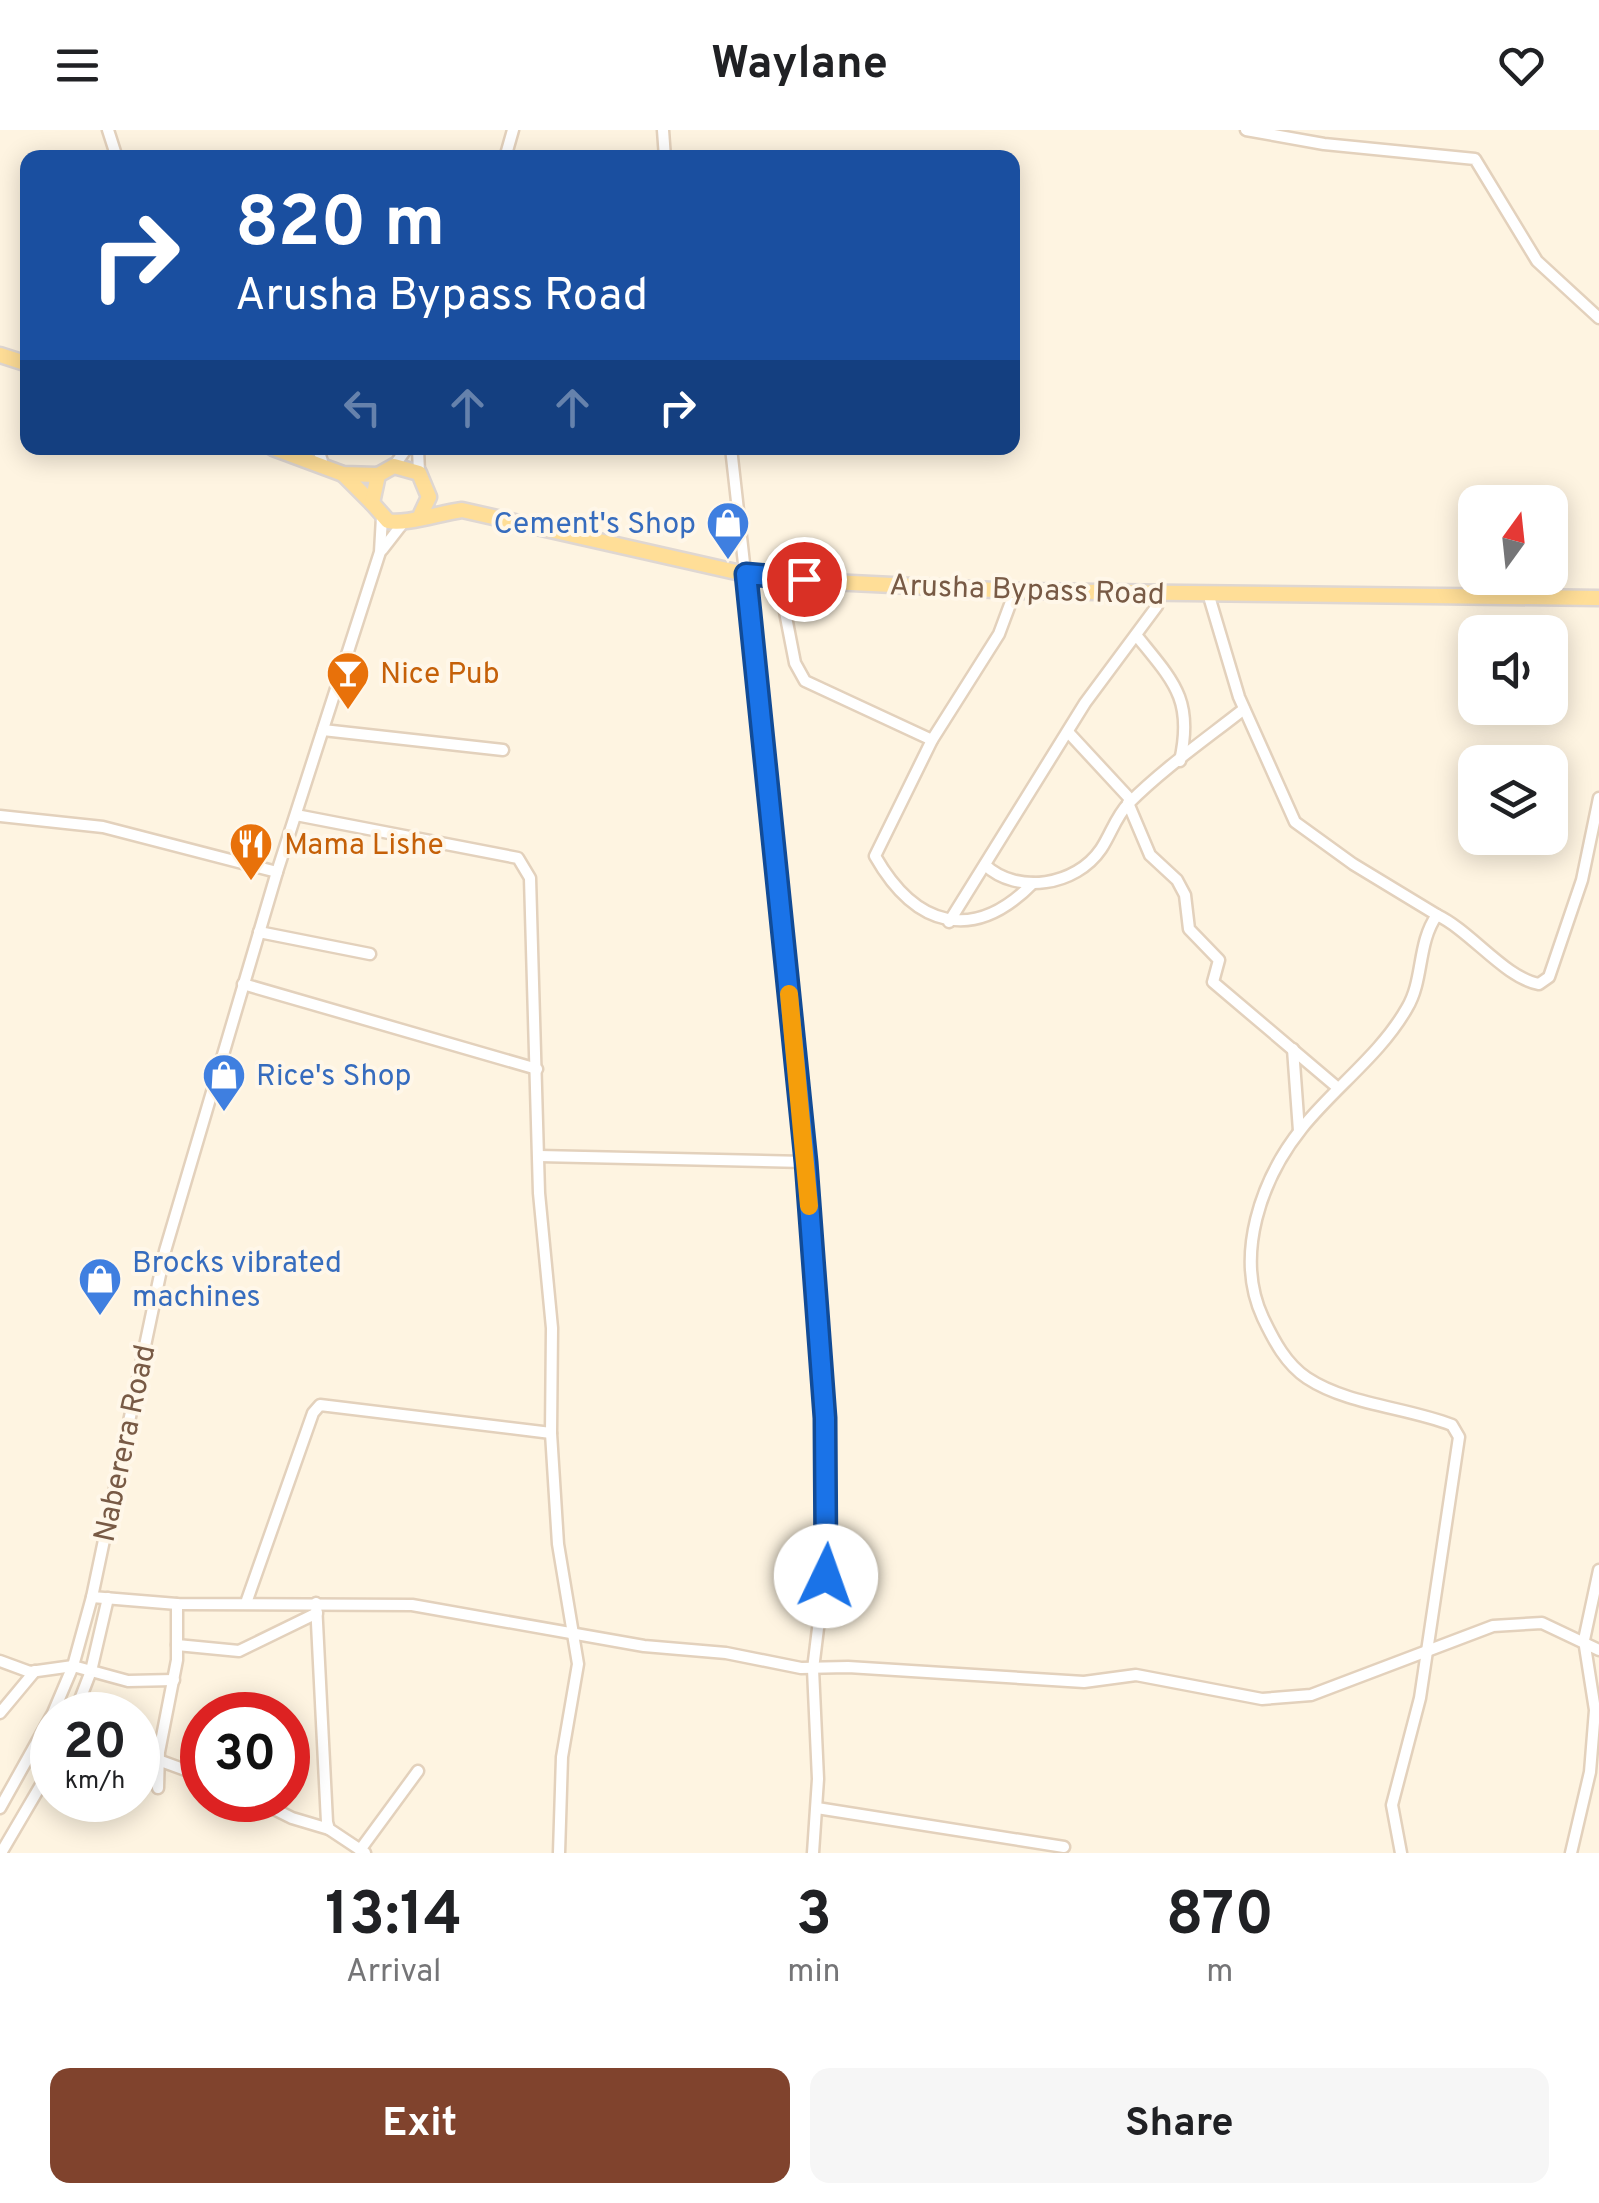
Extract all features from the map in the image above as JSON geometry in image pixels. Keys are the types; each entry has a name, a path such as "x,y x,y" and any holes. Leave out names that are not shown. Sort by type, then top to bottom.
{"main road":[{"path":"292,455 343,474 378,475 394,466 419,473"},
{"name":"Arusha Bypass Road","path":"419,473 428,488 462,510"},
{"path":"343,474 382,517 403,524"},
{"path":"372,503 378,475"},
{"path":"421,514 428,488"},
{"name":"Arusha Bypass Road","path":"403,524 421,514 462,510 746,574 1015,591 1599,598"}],"street":[{"path":"1246,130 1324,144 1475,160 1537,261 1599,318"},
{"path":"320,455 323,466"},
{"path":"394,466 402,455"},
{"path":"418,455 419,473"},
{"path":"732,455 806,1162 825,1418 828,1522 814,1669 817,1808 812,1853"},
{"name":"Naberera Road","path":"0,1808 53,1714 73,1666 92,1597 165,1251 258,932 380,552 382,517"},
{"name":"Naberera Road","path":"380,552 403,524"},
{"path":"778,576 795,662 805,681 932,740"},
{"path":"1015,591 986,659 932,740 875,856 906,893 949,922 976,922 995,915 1033,883"},
{"path":"949,922 1068,732 1157,606 1159,593"},
{"path":"1208,593 1244,709 1295,822 1352,864 1462,928 1523,980 1543,983 1553,972 1582,880 1599,798"},
{"path":"1136,635 1183,700 1186,733 1180,760"},
{"path":"984,864 1007,880 1033,883 1074,875 1085,866 1130,802 1244,709"},
{"path":"323,730 503,750"},
{"path":"1068,732 1130,802 1150,855 1177,880 1185,895 1189,929 1219,960 1213,982 1338,1088"},
{"path":"296,815 514,857 526,864 530,878 539,1156 552,1328 551,1433 570,1634 578,1664 562,1757 559,1853"},
{"path":"0,816 103,827 277,872"},
{"path":"1401,1853 1392,1805 1420,1698 1459,1437 1456,1428 1310,1380 1292,1366 1274,1341 1250,1285 1258,1211 1300,1131 1408,1007 1430,927 1437,915"},
{"path":"258,932 370,954"},
{"path":"243,984 537,1069"},
{"path":"1293,1049 1300,1131"},
{"path":"539,1156 806,1162"},
{"path":"246,1603 313,1413 320,1405 551,1433"},
{"path":"1571,1853 1590,1772 1594,1734 1594,1692 1584,1640 1599,1570"},
{"path":"92,1597 316,1608 422,1606 570,1634 726,1653 814,1669 848,1667 1084,1682 1136,1676 1262,1699 1312,1694 1477,1630 1530,1622 1554,1626 1599,1650"},
{"path":"83,1692 108,1598"},
{"path":"160,1750 174,1680 177,1604"},
{"path":"177,1645 240,1651 316,1608"},
{"path":"316,1608 329,1829"},
{"path":"0,1661 35,1672 73,1666 128,1681 174,1680"},
{"path":"0,1713 35,1672"},
{"path":"305,1822 329,1829 362,1852 418,1771"},
{"path":"0,1853 30,1803"},
{"path":"817,1808 1064,1847"}],"slow traffic":[{"path":"789,994 809,1206"}],"place":[{"name":"Cement's Shop","path":"728,561"},
{"name":"Nice Pub","path":"348,711"},
{"name":"Mama Lishe","path":"251,882"},
{"name":"Rice's Shop","path":"224,1113"},
{"name":"Brocks vibrated machines","path":"100,1317"}],"route":[{"path":"804,579 746,574 806,1162 825,1418 826,1576"}]}
